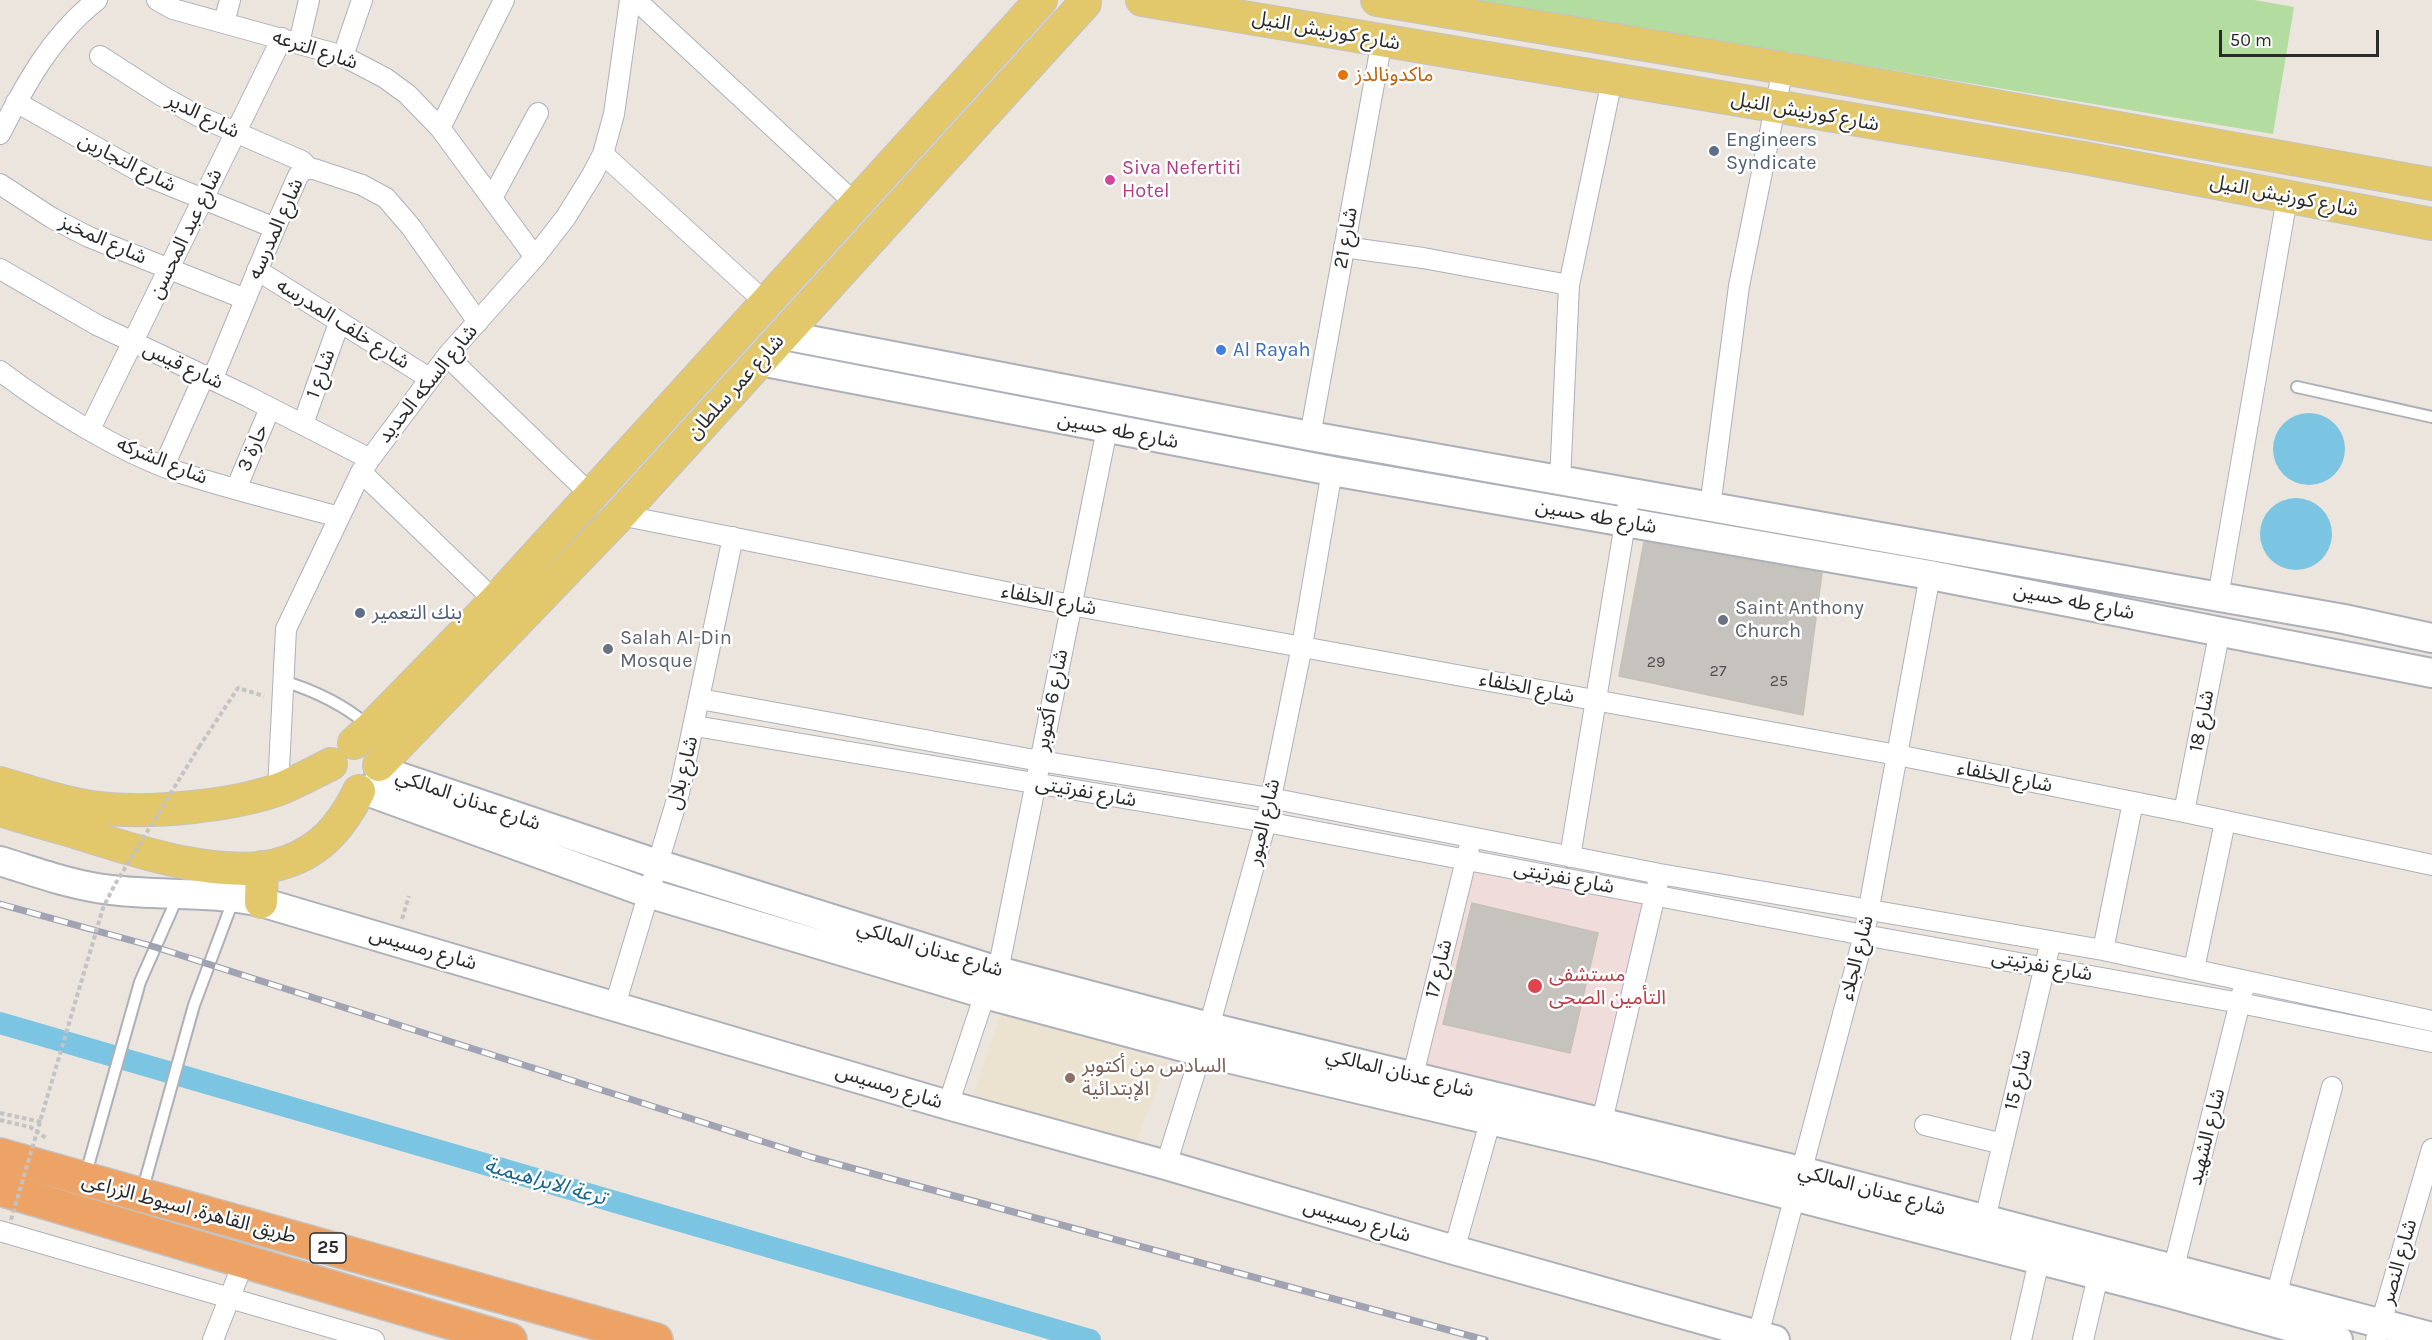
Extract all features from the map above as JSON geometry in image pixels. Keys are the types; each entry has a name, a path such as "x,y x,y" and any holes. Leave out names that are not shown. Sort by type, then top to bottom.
{"highway":[{"name":"طريق القاهرة, اسيوط الزراعى","path":"0,1155 50,1156 84,1180 656,1340"},
{"name":"طريق القاهرة, اسيوط الزراعى","path":"0,1189 510,1340"}],"main road":[{"name":"شارع عمر سلطان","path":"0,783 107,809 144,810 249,798 278,789 331,764 339,749 363,736 495,601 1041,0"},
{"name":"شارع كورنيش النيل","path":"1142,0 2084,158 2432,224"},
{"name":"شارع كورنيش النيل","path":"1377,0 1783,68 2432,184"},
{"name":"شارع عمر سلطان","path":"0,810 166,859 226,868 262,867 285,863 323,842 348,813 371,779 620,515 1088,1"},
{"name":"شارع طه حسين","path":"783,335 1310,436 2344,619 2432,638"},
{"path":"810,370 803,360 803,353 809,343 814,341"},
{"name":"شارع طه حسين","path":"760,361 1332,471 1930,574 2432,673"},
{"path":"331,764 335,781 350,791 371,779 377,756 363,744 363,736"},
{"name":"شارع عدنان المالكي","path":"371,779 657,864 992,983"},
{"name":"شارع عدنان المالكي","path":"371,779 648,893 1206,1040 1797,1184 2039,1261 2098,1276 2171,1281"},
{"name":"شارع رمسيس","path":"0,861 81,885 108,890 248,899 615,1005 948,1105 1166,1165 1454,1250 1766,1338"},
{"path":"248,899 262,867"},
{"path":"0,1138 50,1156"},
{"name":"شارع عدنان المالكي","path":"1797,1184 1985,1219 2338,1340"},
{"name":"شارع عدنان المالكي","path":"2276,1320 2432,1337"}],"street":[{"path":"0,134 30,75 65,29 98,0"},
{"name":"شارع الترعه","path":"157,0 173,9 343,56 400,89 440,128 535,257"},
{"path":"224,22 230,0"},
{"name":"شارع عبد المحسن","path":"90,429 236,132 290,41 309,0"},
{"path":"343,56 362,0"},
{"path":"440,128 504,0"},
{"name":"شارع السكه الحديد","path":"278,789 286,629 365,465 429,378 535,257 566,217 603,154 614,114 630,0"},
{"path":"636,0 857,205"},
{"name":"شارع 21","path":"1310,436 1382,40"},
{"name":"شارع الدير","path":"100,56 180,107 302,161 309,168"},
{"path":"1710,507 1739,286 1783,68"},
{"path":"1560,481 1569,285 1612,80"},
{"name":"شارع النجارين","path":"16,102 149,177 275,228"},
{"path":"492,198 538,113"},
{"path":"603,154 766,303"},
{"name":"شارع المدرسه","path":"164,466 245,299 298,176 304,169 309,168 362,185 386,198 411,227 477,322"},
{"name":"شارع المخبز","path":"0,184 52,218 89,237 245,299"},
{"path":"2218,597 2287,198"},
{"path":"1344,247 1423,258 1569,285"},
{"name":"شارع قيس","path":"0,269 87,320 303,424 365,465 495,601"},
{"name":"شارع خلف المدرسه","path":"257,270 429,378"},
{"name":"شارع 1","path":"303,424 339,323"},
{"path":"447,356 590,494"},
{"name":"شارع الشركه","path":"0,371 66,416 164,466 236,489 339,517"},
{"name":"حارة 3","path":"236,489 270,408"},
{"name":"شارع 6 أكتوبر","path":"948,1105 992,983 1040,761 1107,429"},
{"name":"شارع العبور","path":"1166,1165 1206,1040 1266,822 1302,646 1332,471"},
{"path":"1570,857 1630,493"},
{"name":"شارع الخلفاء","path":"620,515 1071,605 1897,755 2184,812 2432,866"},
{"name":"شارع بلال","path":"615,1005 679,793 695,726 733,537"},
{"name":"شارع الجلاء","path":"1766,1338 1797,1184 1864,935 1930,574"},
{"name":"شارع 18","path":"2184,812 2220,630"},
{"name":"شارع نفرتيتى","path":"700,699 1040,761 1270,798 1660,874 2103,950 2432,1022"},
{"name":"شارع نفرتيتى","path":"695,726 1266,822 1864,935 2240,1002 2432,1042"},
{"path":"2103,950 2133,802"},
{"path":"2194,969 2225,822"},
{"name":"شارع 17","path":"1410,1089 1472,836"},
{"path":"1599,1134 1660,874"},
{"name":"شارع 15","path":"1985,1219 2051,941"},
{"name":"شارع الشهيد","path":"2171,1281 2246,980"},
{"path":"2276,1320 2332,1087"},
{"path":"1454,1250 1494,1109"},
{"path":"1925,1125 2003,1144"},
{"name":"شارع النصر","path":"2378,1332 2432,1149"},
{"path":"6,1226 229,1298 374,1340"},
{"path":"213,1340 244,1261"},
{"path":"2021,1340 2039,1261"},
{"path":"2083,1340 2098,1276"}],"lane":[{"path":"2297,387 2432,417"},
{"path":"283,681 331,699 352,712 363,736"},
{"path":"84,1180 140,982 178,895"},
{"path":"141,1195 194,1005 248,899"}],"path":[{"path":"6,1226 41,1122 103,908 114,886 238,688 282,701"},
{"path":"0,1113 41,1122"},
{"path":"0,1120 30,1127 50,1156"}],"shaded area":[{"name":"مستشفى التأمين الصحى","path":"1468,862 1653,897 1600,1121 1416,1074"},
{"name":"السادس من أكتوبر الإبتدائية","path":"1002,1009 1167,1063 1134,1147 973,1094"}],"green space":[{"path":"1472,0 2254,0 2294,7 2273,134"}],"water":[{"path":"2302,413 2316,413 2335,423 2345,442 2345,456 2335,475 2316,485 2302,485 2283,475 2273,456 2273,442 2283,423"},
{"path":"2289,498 2303,498 2322,508 2332,527 2332,541 2322,560 2303,570 2289,570 2270,560 2260,541 2260,527 2270,508"}],"building":[{"name":"Saint Anthony Church","path":"1644,542 1822,573 1803,715 1619,676"},
{"path":"1472,903 1598,933 1570,1053 1443,1024"}],"waterway":[{"name":"ترعة الابراهيمية","path":"0,1023 1090,1340"}],"railway":[{"path":"0,904 155,947 811,1157 1485,1340"}],"place":[{"name":"ماكدونالدز","path":"1343,75"},
{"name":"Engineers Syndicate","path":"1714,151"},
{"name":"Siva Nefertiti Hotel","path":"1110,180"},
{"name":"Al Rayah","path":"1221,350"},
{"name":"بنك التعمير","path":"360,613"},
{"name":"Saint Anthony Church","path":"1723,620"},
{"name":"Salah Al-Din Mosque","path":"608,649"},
{"name":"مستشفى التأمين الصحى","path":"1535,986"},
{"name":"السادس من أكتوبر الإبتدائية","path":"1070,1078"}]}
